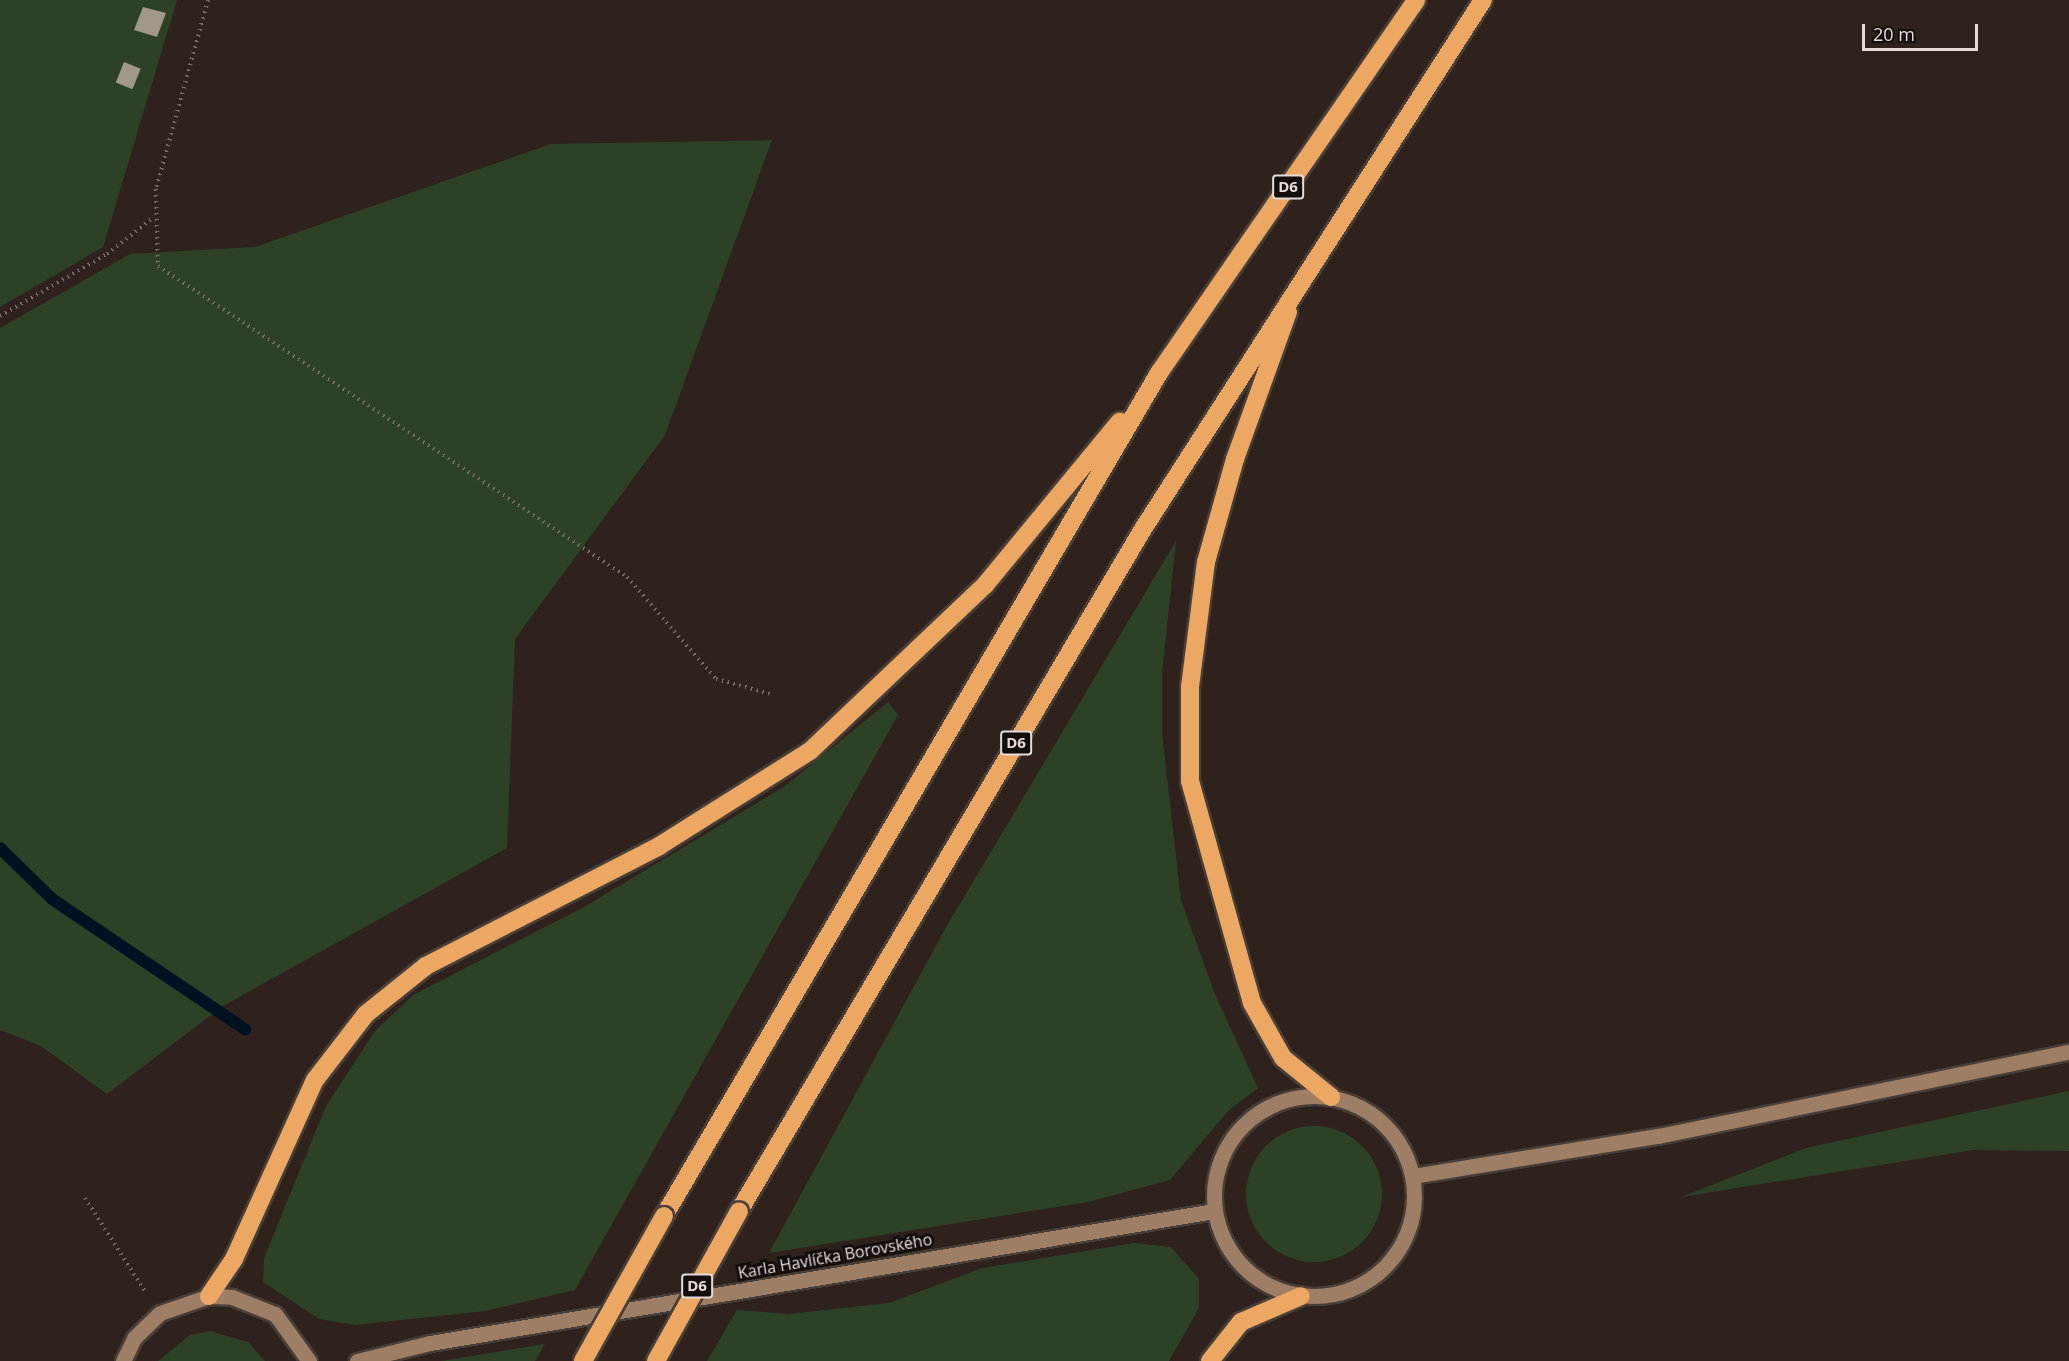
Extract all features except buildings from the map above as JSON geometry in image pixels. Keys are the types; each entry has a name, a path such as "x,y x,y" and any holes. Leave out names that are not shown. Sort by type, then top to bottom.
{"highway":[{"name":"D6","path":"583,1361 664,1216 1159,373 1416,0"},
{"name":"D6","path":"656,1361 739,1211 1143,529 1300,279 1483,0"},
{"path":"1300,279 1235,459 1206,562 1190,687 1190,781 1252,1003 1283,1058 1330,1097"},
{"path":"209,1296 234,1259 315,1080 366,1014 426,966 658,846 810,751 985,585 1159,373"},
{"path":"1210,1361 1241,1322 1301,1296"}],"street":[{"path":"1413,1176 1658,1136 2069,1052"},
{"path":"1299,1097 1330,1097 1359,1106 1384,1124 1402,1148 1413,1176 1408,1228 1388,1265 1363,1284 1333,1295 1301,1296 1270,1287 1243,1268 1224,1242 1214,1211 1214,1179 1224,1149 1243,1124 1269,1106 1299,1097"},
{"name":"Karla Havlíčka Borovského","path":"357,1361 430,1343 1214,1211"},
{"path":"123,1361 134,1338 160,1313 209,1296 232,1297 275,1314 309,1361"}],"path":[{"path":"208,0 156,189 154,217 158,266 627,576 716,679 771,694"},
{"path":"0,316 107,254 154,217"},
{"path":"85,1198 160,1313"}],"green space":[{"path":"0,0 177,0 103,247 0,307"},
{"path":"772,140 665,435 515,639 507,848 223,1006 107,1094 41,1046 0,1030 0,328 130,254 255,247 551,144"},
{"path":"1176,541 1162,673 1162,733 1181,900 1214,992 1258,1088 1228,1111 1170,1180 1088,1202 769,1253 945,929"},
{"path":"888,702 898,715 575,1290 485,1311 355,1325 319,1319 263,1282 264,1258 326,1106 375,1031 413,995 584,907 785,786"},
{"path":"2069,1091 2069,1151 1973,1150 1681,1197 1806,1148"},
{"path":"1314,1126 1340,1131 1352,1137 1362,1146 1371,1156 1377,1168 1382,1194 1377,1220 1371,1232 1362,1242 1352,1251 1340,1257 1314,1262 1288,1257 1276,1251 1266,1242 1257,1232 1251,1220 1246,1194 1251,1168 1257,1156 1266,1146 1276,1137 1288,1131"},
{"path":"1134,1243 1171,1247 1199,1279 1199,1308 1169,1361 707,1361 737,1310 789,1314 889,1303 982,1268"},
{"path":"210,1331 248,1342 265,1361 158,1361 190,1335"},
{"path":"545,1344 535,1361 441,1361"}],"waterway":[{"path":"0,848 52,899 245,1029"}]}
